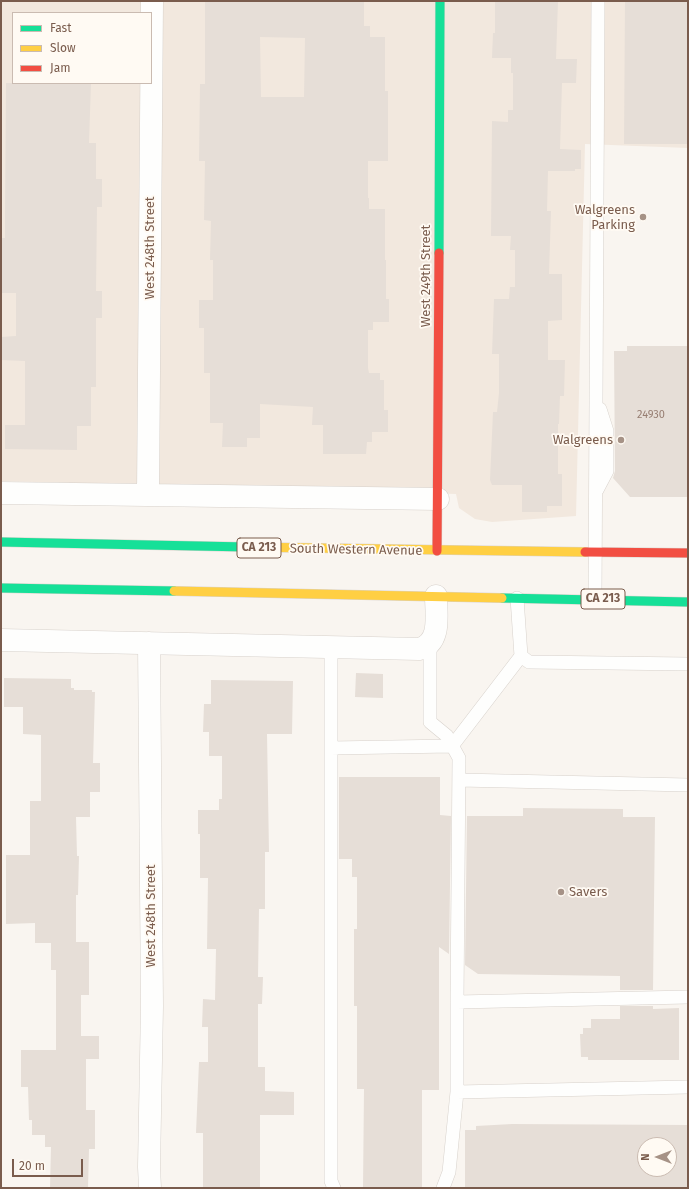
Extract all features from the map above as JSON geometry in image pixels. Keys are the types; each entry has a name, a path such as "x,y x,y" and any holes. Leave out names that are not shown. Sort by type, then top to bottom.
{"main road":[{"name":"West 249th Street","path":"437,551 440,1"},
{"name":"South Western Avenue","path":"1,542 437,551 688,553"},
{"name":"CA 213","path":"1,588 688,602"}],"street":[{"name":"West 248th Street","path":"152,1 152,12"},
{"name":"West 248th Street","path":"148,494 151,84"},
{"path":"1,493 438,499"},
{"path":"1,640 419,649 430,644 436,631 436,596"},
{"name":"West 248th Street","path":"149,643 152,999 149,1167 150,1188"}],"lane":[{"path":"595,599 598,1"},
{"path":"452,746 520,656 517,598"},
{"path":"430,644 430,722 447,736 459,758 457,1092 449,1172 442,1188"},
{"path":"331,648 331,1181 334,1188"},
{"path":"520,656 529,662 688,664"},
{"path":"331,748 452,746"},
{"path":"459,780 688,785"},
{"path":"457,1002 688,997"},
{"path":"457,1092 688,1087"}],"shaded area":[{"path":"1,1 688,1 688,148 585,144 576,516 492,522 475,519 459,508 456,494 1,481"}],"building":[{"path":"205,1 364,1 364,26 370,26 370,37 385,37 385,91 388,91 388,161 368,161 368,198 369,209 385,209 386,299 389,299 389,322 373,322 373,330 368,330 368,368 369,373 380,373 380,380 384,380 384,410 388,410 388,432 372,432 372,442 367,442 366,454 323,454 323,425 312,425 313,407 260,404 260,438 247,438 247,447 222,447 223,423 210,423 210,373 204,373 204,328 199,328 199,300 213,300 213,260 210,260 211,221 204,220 205,161 199,161 200,84 205,84","holes":["260,37 305,38 304,97 261,97"]},
{"path":"495,1 558,1 556,59 577,59 576,83 562,83 560,149 581,150 581,169 575,169 575,171 548,171 547,211 551,211 549,274 562,274 562,320 548,321 548,360 565,360 564,396 560,396 558,424 558,474 562,474 562,506 547,506 547,512 522,512 522,485 492,485 490,480 493,412 497,412 499,393 499,354 492,354 494,299 509,299 510,287 515,287 515,250 510,250 511,236 491,236 492,121 508,122 508,110 513,110 513,73 511,73 511,58 492,58 493,33 495,33"},
{"path":"625,1 688,2 688,144 624,144"},
{"path":"6,83 91,84 89,143 96,143 96,179 102,179 102,207 97,207 96,291 102,291 102,318 96,318 96,387 91,387 91,426 77,426 77,450 5,449 5,425 25,425 25,361 1,360 1,337 16,336 16,293 1,293 1,238 5,238"},
{"name":"Walgreens","path":"627,346 688,346 688,497 630,497 613,478 615,471 614,351 627,351"},
{"path":"356,673 383,674 383,698 355,697"},
{"path":"4,678 71,679 71,688 74,688 74,690 92,690 92,692 95,692 93,763 100,763 100,792 90,792 90,817 76,817 77,856 79,856 78,895 76,895 76,942 89,942 89,995 81,995 81,1036 99,1036 99,1059 86,1059 86,1110 95,1110 95,1149 89,1149 88,1188 50,1188 51,1147 45,1147 45,1135 32,1135 32,1120 29,1120 28,1087 21,1087 21,1050 56,1050 56,970 51,970 51,943 35,943 35,923 6,924 6,855 30,855 30,801 41,801 41,735 23,734 23,707 4,707"},
{"path":"211,680 293,681 292,734 267,734 269,852 265,852 265,909 259,909 258,977 263,977 262,1004 258,1004 258,1067 265,1067 265,1091 294,1092 294,1115 260,1115 260,1188 203,1188 203,1133 196,1133 199,1062 208,1062 208,1027 202,1027 203,999 215,1000 216,949 207,949 208,878 200,878 200,834 198,834 198,810 219,810 219,799 222,799 222,756 209,756 209,732 203,732 204,704 211,704"},
{"path":"339,777 440,777 440,815 451,816 449,954 439,947 439,1090 422,1090 422,1188 363,1188 364,1089 357,1089 357,1006 354,1006 354,929 357,929 357,877 352,877 352,859 339,859"},
{"name":"Savers","path":"523,808 623,809 623,817 655,817 653,990 620,990 620,976 478,974 465,965 467,816 523,816"},
{"path":"620,1006 653,1006 653,1009 679,1008 679,1060 588,1060 588,1057 581,1057 580,1034 583,1034 583,1028 591,1028 591,1019 620,1019"},
{"path":"512,1124 688,1125 688,1188 465,1188 465,1130 476,1130 476,1126"}],"traffic: fast":[{"path":"439,253 440,1"},
{"path":"1,542 247,547"},
{"path":"1,588 174,591"},
{"path":"502,598 688,602"}],"traffic: slow":[{"path":"247,547 585,552"},
{"path":"174,591 502,598"}],"traffic: jam":[{"path":"437,551 439,253"},
{"path":"585,552 688,553"}],"place":[{"name":"Walgreens Parking","path":"643,217"},
{"name":"Walgreens","path":"621,440"},
{"name":"Savers","path":"561,892"}]}
